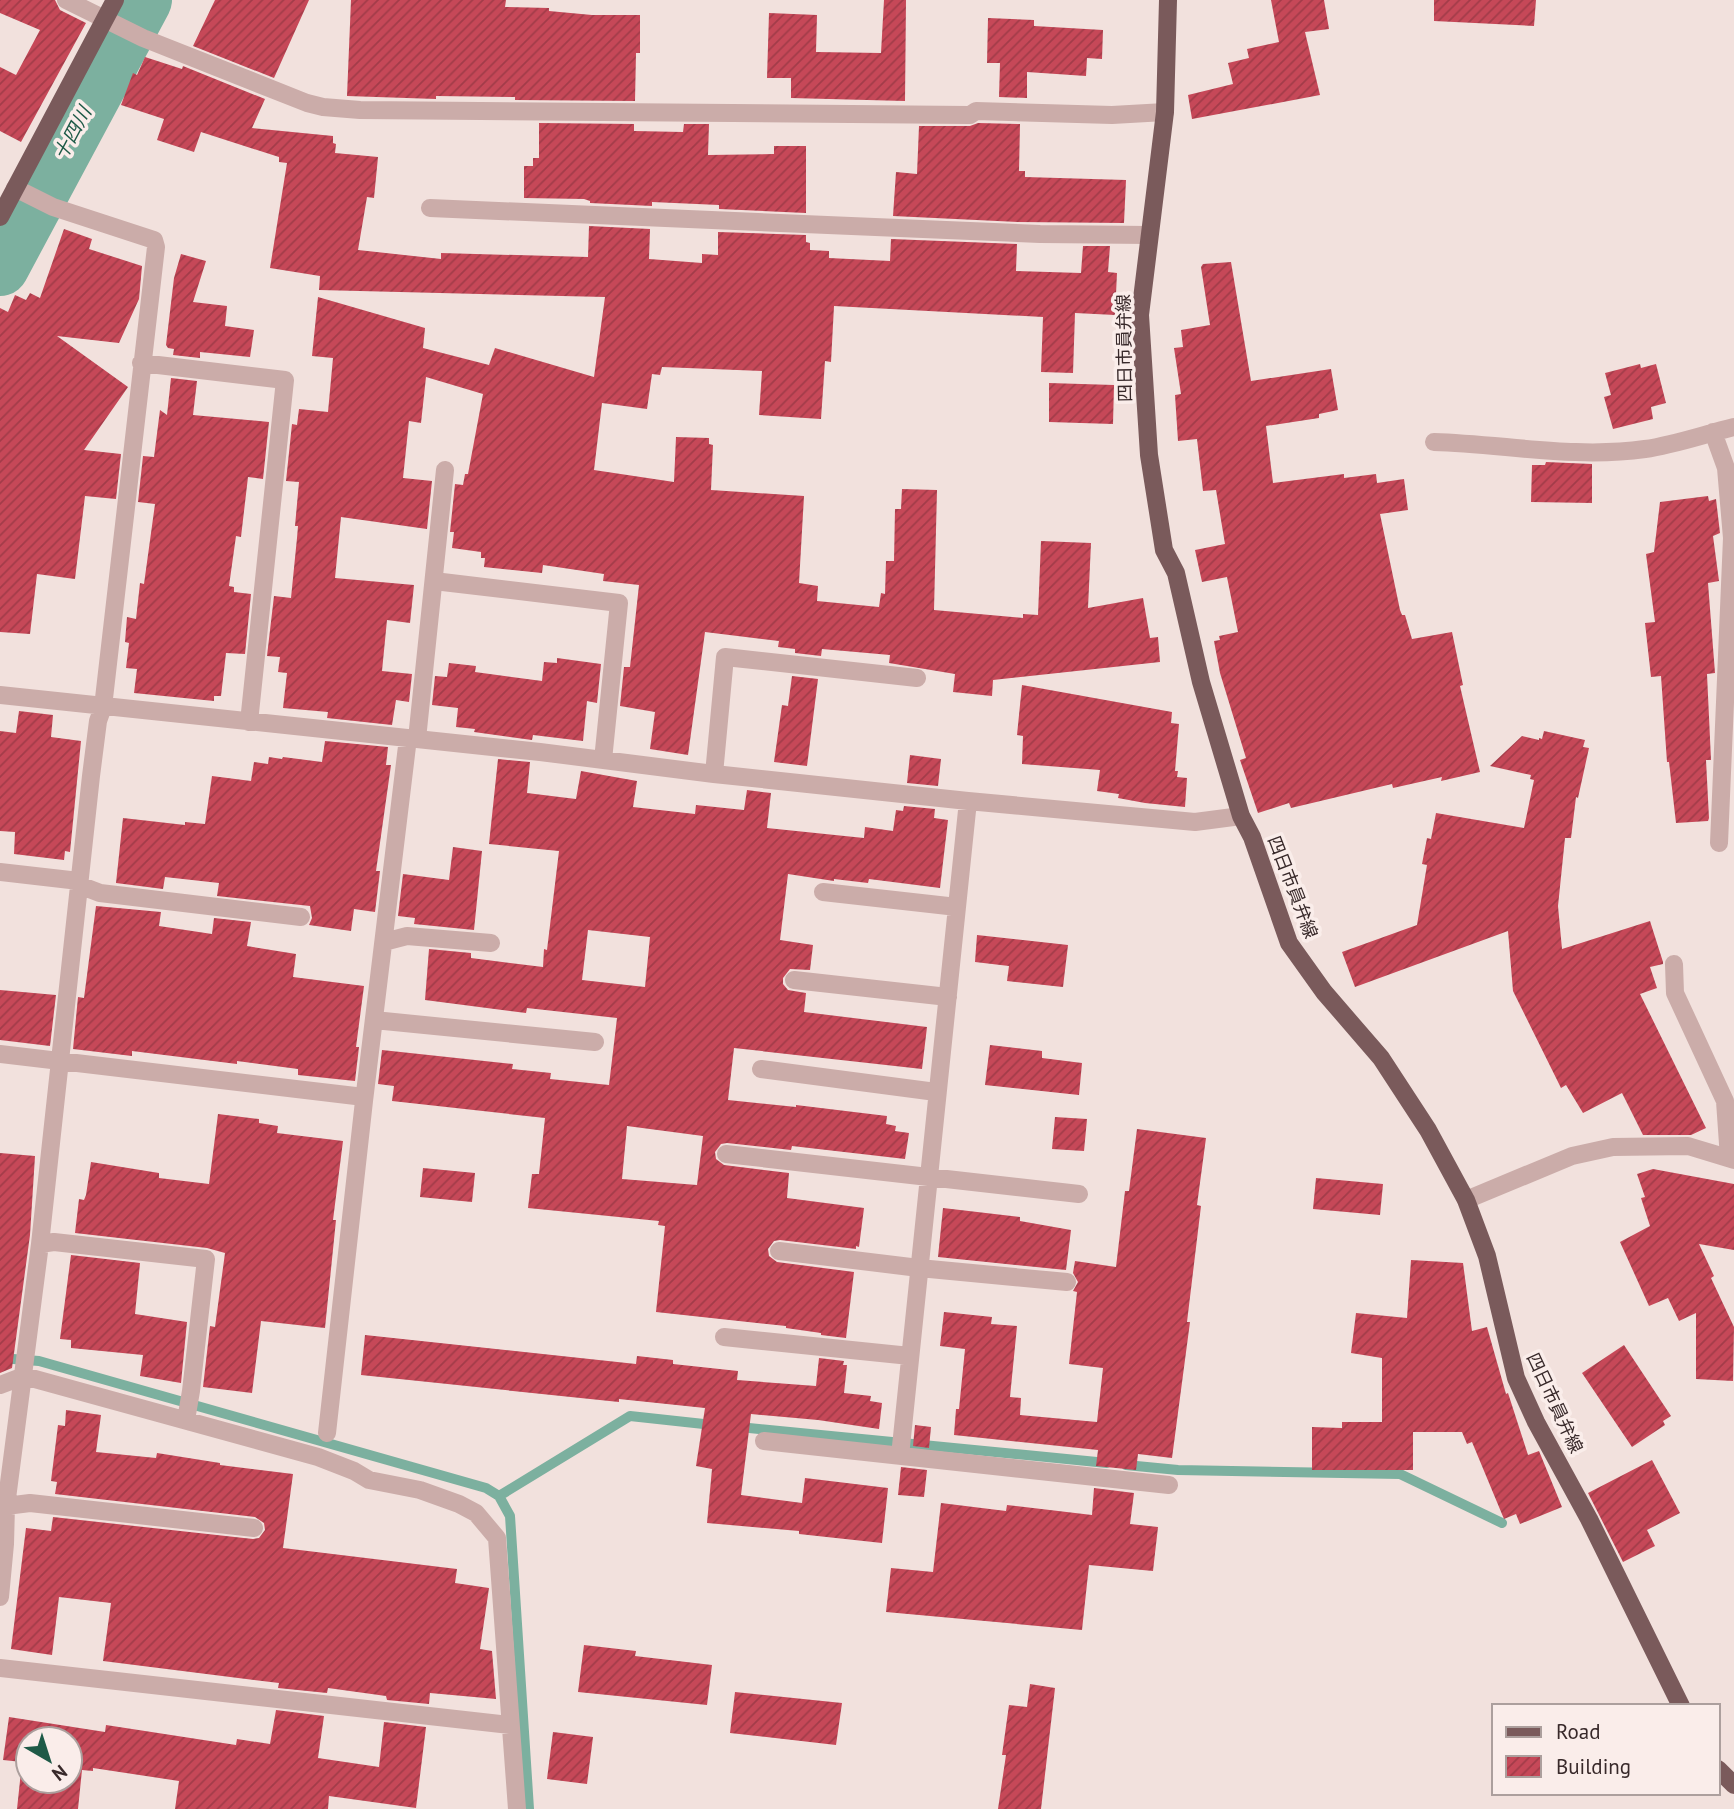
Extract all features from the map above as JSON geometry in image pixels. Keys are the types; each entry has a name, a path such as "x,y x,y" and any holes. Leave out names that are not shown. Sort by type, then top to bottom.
{"main road":[{"path":"0,217 18,189 115,0"},
{"name":"四日市員弁線","path":"1168,0 1165,112 1140,314 1149,455 1164,550 1176,572 1201,682 1241,816 1252,836 1289,943 1324,992 1381,1058 1428,1130 1466,1200 1486,1256 1516,1378 1680,1704"},
{"path":"1720,1771 1734,1785"}],"street":[{"path":"66,0 141,37 323,107 956,115 970,115 976,111 1112,115 1165,112"},
{"path":"0,1597 6,1506 40,1244 79,883 98,721 103,707 156,247 154,240 53,207 18,189"},
{"path":"430,208 1040,234 1149,235"},
{"path":"141,363 285,380 249,722"},
{"path":"1434,442 1567,452 1618,451 1646,449 1734,427"},
{"path":"1713,432 1726,468 1732,538 1718,843"},
{"path":"327,1433 364,1097 434,581 444,470"},
{"path":"434,581 619,603 603,760"},
{"path":"714,774 726,657 917,678"},
{"path":"0,695 413,738 968,801 1195,822 1241,816"},
{"path":"900,1456 968,801"},
{"path":"0,872 79,883 100,893 301,917"},
{"path":"823,892 957,907"},
{"path":"384,942 407,936 491,943"},
{"path":"1466,1200 1491,1192 1572,1156 1613,1147 1688,1146 1731,1159 1725,1101 1675,993 1674,964"},
{"path":"794,980 948,997"},
{"path":"374,1020 594,1042"},
{"path":"0,1054 364,1097"},
{"path":"761,1069 936,1093"},
{"path":"726,1154 1079,1194"},
{"path":"40,1244 54,1242 205,1259 186,1418"},
{"path":"779,1251 1068,1282"},
{"path":"724,1336 910,1356"},
{"path":"0,1385 24,1374 318,1457 355,1471 369,1480 440,1496 476,1513 497,1538 517,1809"},
{"path":"764,1441 1169,1485"},
{"path":"6,1506 30,1503 254,1528"},
{"path":"0,1668 510,1725"}],"building":[{"path":"0,0 55,0 60,10 86,23 21,142 0,131 0,67 16,75 40,30 0,13"},
{"path":"215,0 309,0 274,78 193,46"},
{"path":"351,0 506,0 505,7 549,8 549,11 592,15 640,15 640,53 636,53 635,101 347,96"},
{"path":"884,0 906,0 905,101 791,98 791,78 767,78 769,13 817,15 816,52 881,53"},
{"path":"1271,0 1324,0 1329,29 1305,32 1320,95 1192,119 1188,95 1233,84 1228,63 1249,58 1247,49 1279,42"},
{"path":"1434,0 1536,0 1534,26 1434,21"},
{"path":"988,18 1034,20 1034,26 1103,30 1102,59 1087,58 1086,76 1027,72 1027,98 999,97 1000,63 987,63"},
{"path":"145,57 182,69 183,66 265,99 252,128 333,136 335,153 378,157 374,198 367,197 358,250 441,259 441,253 588,257 589,226 650,229 649,259 702,263 702,254 718,255 718,232 806,235 810,250 829,251 829,258 890,261 891,239 1017,244 1016,271 1081,273 1083,246 1110,246 1108,272 1117,273 1115,315 1075,313 1073,373 1041,372 1043,317 834,306 831,362 825,361 821,419 759,415 762,371 662,367 660,375 652,374 647,409 602,403 594,470 674,482 676,437 709,438 709,444 713,445 711,490 804,496 799,583 818,586 817,601 879,607 881,593 885,594 886,561 894,561 895,509 901,509 902,489 937,490 934,610 1023,618 1023,614 1038,615 1041,541 1091,543 1088,608 1143,598 1150,638 1158,637 1160,662 993,680 992,696 953,692 955,674 889,663 890,655 822,649 821,656 795,653 795,649 778,647 779,641 705,632 688,755 650,749 655,712 620,706 624,667 630,667 639,585 603,581 604,574 543,565 542,573 484,567 485,558 481,558 481,552 452,548 454,532 450,532 455,484 463,485 465,474 468,474 483,394 426,377 421,423 409,421 403,478 432,481 427,529 341,517 335,578 414,585 410,623 387,620 382,671 412,674 409,702 396,700 392,725 327,718 328,712 283,708 287,673 278,672 280,657 267,656 274,596 291,598 299,482 286,481 292,424 297,425 299,409 328,412 333,358 312,356 318,297 425,328 423,348 489,365 495,348 594,377 605,297 319,290 320,276 270,268 287,163 279,162 279,157 201,132 194,152 157,140 164,119 121,105 133,73 137,75"},
{"path":"539,123 634,124 634,131 683,132 684,124 709,124 708,155 774,154 774,146 806,146 806,213 719,209 719,205 652,202 652,206 590,203 584,199 524,198 524,166 533,166 533,158 539,158"},
{"path":"978,123 1020,124 1019,171 1025,171 1025,177 1126,180 1124,223 1018,222 893,216 896,172 917,174 919,126 970,126"},
{"path":"64,229 92,239 89,249 142,266 139,299 119,343 57,336 128,387 84,450 121,454 116,499 85,496 75,579 37,574 30,634 0,632 0,308 8,312 15,295 26,300 30,293 40,298"},
{"path":"181,254 206,261 193,302 227,306 225,326 254,330 250,357 200,352 200,358 173,355 174,349 168,348 166,345 174,278"},
{"path":"1231,262 1251,381 1331,369 1338,410 1319,414 1319,418 1266,426 1273,483 1344,474 1344,478 1376,474 1377,483 1404,479 1408,510 1380,514 1400,610 1402,615 1405,615 1412,639 1452,632 1463,685 1460,686 1480,772 1393,788 1392,784 1291,808 1289,803 1258,813 1240,760 1246,758 1220,673 1214,641 1220,640 1219,636 1238,632 1227,577 1202,582 1195,550 1225,544 1216,490 1203,491 1197,439 1178,441 1175,395 1181,394 1174,348 1183,347 1181,330 1210,325 1201,267 1203,264"},
{"path":"1640,364 1641,368 1656,364 1666,403 1651,407 1653,419 1613,429 1604,397 1611,395 1605,373"},
{"path":"171,378 197,381 193,415 269,422 263,479 248,477 241,537 236,536 229,586 234,587 234,592 251,594 245,654 226,653 221,696 214,696 214,701 134,693 137,669 126,668 129,643 125,642 127,617 136,619 140,583 144,584 155,504 138,502 143,456 154,457 160,410 167,415"},
{"path":"1049,383 1114,385 1113,424 1049,422"},
{"path":"1546,462 1592,464 1592,503 1531,502 1532,465 1545,465"},
{"path":"1708,496 1709,501 1716,499 1720,533 1713,536 1719,581 1708,583 1715,673 1707,674 1711,760 1706,760 1709,818 1708,821 1676,823 1667,762 1661,676 1651,677 1645,623 1655,622 1646,554 1654,552 1660,502"},
{"path":"557,658 601,664 597,703 587,701 583,741 533,735 532,740 474,732 475,729 456,727 458,708 432,705 435,676 447,677 449,663 476,666 475,672 542,681 544,662 557,663"},
{"path":"792,676 818,679 807,766 774,762 782,705 788,706"},
{"path":"1022,685 1172,712 1171,723 1179,724 1175,771 1178,771 1177,777 1187,778 1185,807 1145,803 1118,798 1119,794 1097,791 1100,770 1022,764 1023,736 1017,735"},
{"path":"19,711 53,715 51,737 81,741 70,852 65,851 64,860 14,854 15,832 0,831 0,731 16,733"},
{"path":"1544,731 1585,740 1583,747 1589,748 1578,798 1576,797 1571,838 1565,838 1558,906 1562,949 1650,921 1663,964 1650,967 1657,988 1640,994 1706,1128 1691,1135 1643,1135 1622,1093 1583,1113 1566,1085 1561,1088 1513,991 1508,931 1355,987 1342,952 1417,925 1427,865 1422,864 1436,813 1524,828 1534,780 1530,779 1531,775 1490,766 1522,736 1539,740 1542,739"},
{"path":"325,741 388,747 386,765 391,765 376,871 380,871 375,912 354,909 351,931 309,925 312,918 310,906 217,896 219,883 165,877 163,889 116,883 123,818 185,825 185,822 205,824 212,776 251,781 254,762 268,764 269,757 322,762"},
{"path":"910,755 941,759 938,786 907,783"},
{"path":"498,759 530,762 527,793 576,799 581,771 637,781 633,807 695,814 696,805 744,810 747,790 771,793 767,828 864,838 865,827 893,831 896,810 903,811 904,806 935,809 934,818 948,820 940,888 869,879 868,883 834,881 788,874 780,940 813,945 810,970 790,969 783,978 783,984 788,990 806,993 804,1012 927,1027 922,1069 734,1048 728,1100 887,1116 886,1124 896,1126 895,1131 909,1133 905,1159 792,1146 791,1150 727,1143 721,1144 715,1152 716,1159 724,1165 789,1173 787,1198 864,1208 859,1247 856,1246 856,1249 780,1240 774,1241 768,1249 769,1256 777,1262 854,1272 846,1338 786,1326 656,1312 665,1226 658,1225 659,1221 528,1208 532,1174 539,1174 545,1118 392,1101 394,1086 378,1084 382,1050 513,1064 512,1069 551,1073 550,1079 609,1085 617,1018 527,1008 526,1013 425,1000 429,949 471,953 471,958 543,967 559,851 489,844","holes":["588,930 650,937 645,987 582,980","627,1126 703,1136 697,1185 622,1179"]},
{"path":"453,847 482,851 474,930 414,924 415,918 398,916 403,874 449,880"},
{"path":"96,906 161,912 159,926 212,934 214,918 251,922 247,946 296,954 293,977 364,986 356,1047 359,1047 355,1081 298,1075 298,1069 237,1061 237,1064 132,1051 132,1056 73,1049 78,997 84,998"},
{"path":"977,935 1068,945 1063,987 1007,981 1009,966 975,962"},
{"path":"0,990 56,995 50,1046 0,1040"},
{"path":"990,1045 1042,1051 1042,1058 1082,1063 1079,1095 985,1085"},
{"path":"218,1114 259,1119 259,1123 278,1126 277,1133 343,1141 333,1220 336,1220 325,1328 261,1321 252,1393 203,1387 210,1326 215,1327 225,1253 207,1248 75,1233 79,1199 84,1200 86,1195 91,1162 159,1173 159,1178 209,1184"},
{"path":"1055,1117 1087,1119 1084,1151 1052,1149"},
{"path":"1137,1129 1206,1138 1197,1205 1201,1206 1187,1322 1190,1322 1172,1458 1138,1454 1136,1470 1096,1466 1098,1450 954,1435 965,1349 940,1346 944,1312 992,1317 991,1324 1017,1326 1010,1397 1021,1398 1020,1415 1097,1422 1103,1368 1069,1364 1077,1292 1073,1291 1078,1282 1073,1273 1075,1261 1116,1267 1125,1191 1129,1191"},
{"path":"0,1153 35,1156 30,1235 12,1368 0,1373"},
{"path":"423,1168 475,1173 472,1202 420,1197"},
{"path":"1653,1169 1734,1184 1734,1250 1699,1244 1714,1276 1711,1278 1734,1327 1733,1381 1696,1379 1696,1313 1679,1321 1668,1298 1649,1306 1620,1242 1650,1226 1641,1198 1645,1197 1637,1174"},
{"path":"1316,1178 1383,1184 1380,1215 1313,1209"},
{"path":"943,1208 1020,1217 1020,1221 1071,1230 1066,1270 938,1257"},
{"path":"71,1255 140,1263 135,1314 187,1322 181,1383 140,1376 143,1355 71,1348 71,1340 60,1339"},
{"path":"1411,1260 1463,1263 1472,1331 1487,1327 1506,1394 1508,1393 1528,1455 1539,1451 1562,1507 1520,1524 1516,1514 1504,1519 1472,1442 1467,1444 1462,1432 1413,1432 1413,1470 1312,1470 1312,1427 1342,1428 1342,1422 1382,1422 1382,1358 1351,1353 1356,1313 1407,1318"},
{"path":"365,1335 636,1364 637,1356 673,1360 673,1364 738,1371 737,1380 816,1386 819,1358 844,1361 843,1365 847,1365 844,1393 871,1396 870,1401 882,1403 879,1429 751,1414 741,1495 802,1503 805,1478 888,1488 882,1543 799,1534 799,1531 707,1523 712,1469 696,1466 705,1408 619,1399 619,1402 361,1375"},
{"path":"1624,1345 1671,1416 1663,1421 1665,1425 1632,1447 1582,1373"},
{"path":"66,1410 101,1415 96,1452 156,1458 157,1453 220,1465 293,1474 283,1548 457,1569 455,1583 489,1588 480,1649 492,1651 496,1699 430,1693 429,1704 387,1700 386,1696 328,1688 327,1693 278,1688 279,1683 103,1661 111,1603 59,1597 52,1655 11,1649 26,1528 51,1531 53,1517 253,1539 259,1538 265,1530 264,1523 255,1517 55,1494 57,1482 51,1481 58,1425 65,1426"},
{"path":"915,1425 931,1427 929,1448 913,1446"},
{"path":"1652,1460 1680,1513 1647,1530 1655,1546 1623,1562 1588,1493"},
{"path":"901,1467 927,1470 924,1497 898,1495"},
{"path":"1094,1488 1134,1493 1130,1524 1158,1527 1153,1571 1089,1565 1082,1630 886,1612 891,1568 933,1572 941,1503 1006,1511 1007,1505 1092,1515"},
{"path":"584,1645 636,1651 635,1656 712,1665 707,1705 578,1692"},
{"path":"1030,1684 1055,1688 1041,1809 998,1809 1006,1755 1002,1755 1009,1705 1027,1707"},
{"path":"735,1692 842,1703 836,1745 730,1733"},
{"path":"276,1710 324,1716 318,1758 379,1767 384,1722 426,1727 416,1808 329,1796 328,1809 175,1809 179,1781 93,1768 93,1771 84,1770 84,1729 105,1732 106,1725 236,1745 237,1739 270,1744"},
{"path":"9,1717 60,1725 14,1725 14,1761 3,1760"},
{"path":"553,1732 593,1737 587,1784 547,1779"},
{"path":"18,1795 79,1795 78,1809 17,1809"}],"waterway":[{"name":"十四川","path":"0,267 143,0"},
{"path":"0,1358 39,1361 486,1488 499,1496 510,1516 529,1809"},
{"path":"499,1496 630,1416 713,1425"},
{"path":"739,1427 1107,1463"},
{"path":"1126,1465 1178,1470 1400,1474 1502,1523"}]}
